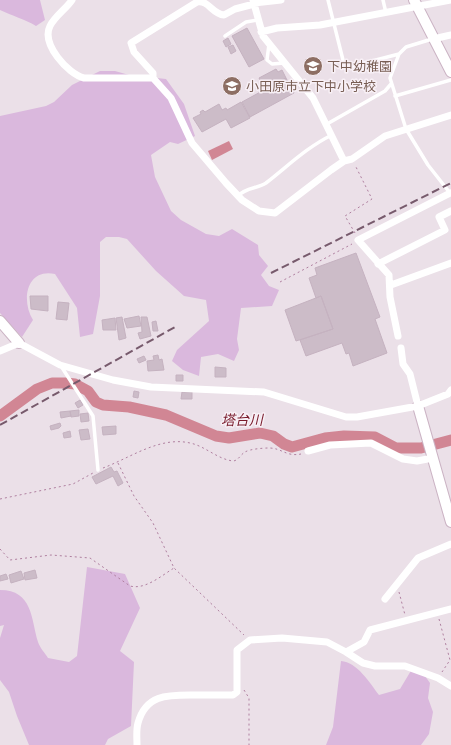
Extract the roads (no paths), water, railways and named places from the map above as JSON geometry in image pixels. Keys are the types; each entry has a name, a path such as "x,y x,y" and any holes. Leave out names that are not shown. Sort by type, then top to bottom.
{"street":[{"path":"72,0 50,29 52,47 69,71 84,78 153,78"},
{"path":"282,0 254,2 224,14 215,12 204,2 197,2 131,43 134,52 153,73 153,78 171,98 192,143 238,196 259,211 275,214 348,160 385,136 451,115"},
{"path":"261,32 277,28 334,23 386,14 416,4 451,0"},
{"path":"254,2 261,32 313,98 332,135 348,160"},
{"path":"416,4 451,72"},
{"path":"433,39 451,35"},
{"path":"398,336 390,297 391,285 389,275 358,240 450,194"},
{"path":"378,264 445,230 439,217 451,211"},
{"path":"391,285 451,263"},
{"path":"0,321 19,343 60,365 138,386 264,392 346,417 356,418 418,406 450,394"},
{"path":"0,351 19,343"},
{"path":"401,348 403,364 410,374 451,522"},
{"path":"308,451 330,445 371,443 403,459 417,461 432,456"},
{"path":"385,599 418,558 451,544"},
{"path":"346,652 364,642 370,630 451,609"},
{"path":"137,745 138,724 143,712 148,704 157,698 168,695 233,695 237,692 238,650 250,640 282,638 327,642 363,663 375,666 405,666 438,678 451,686"}],"lane":[{"path":"328,0 345,68 399,54"},
{"path":"383,0 386,14"},
{"path":"225,36 246,22 257,20"},
{"path":"433,39 406,47 399,54 390,78 406,129 428,166 450,194"},
{"path":"269,43 267,60 272,64 285,63"},
{"path":"395,96 451,80"},
{"path":"327,124 385,91 391,84"},
{"path":"238,196 248,188 265,183 320,141 332,135"},
{"path":"60,365 93,416 98,470"}],"waterway":[{"name":"塔台川","path":"0,416 37,389 52,383 66,383 75,384 88,391 96,402 103,405 129,407 166,415 216,436 229,438 260,433 273,436 284,444 292,447 325,438 344,436 375,437 396,448 421,448 451,440"}],"railway":[{"path":"271,273 451,183"},
{"path":"0,425 175,327"}],"place":[{"name":"下中幼稚園","path":"313,66"},
{"name":"小田原市立下中小学校","path":"232,86"}]}
